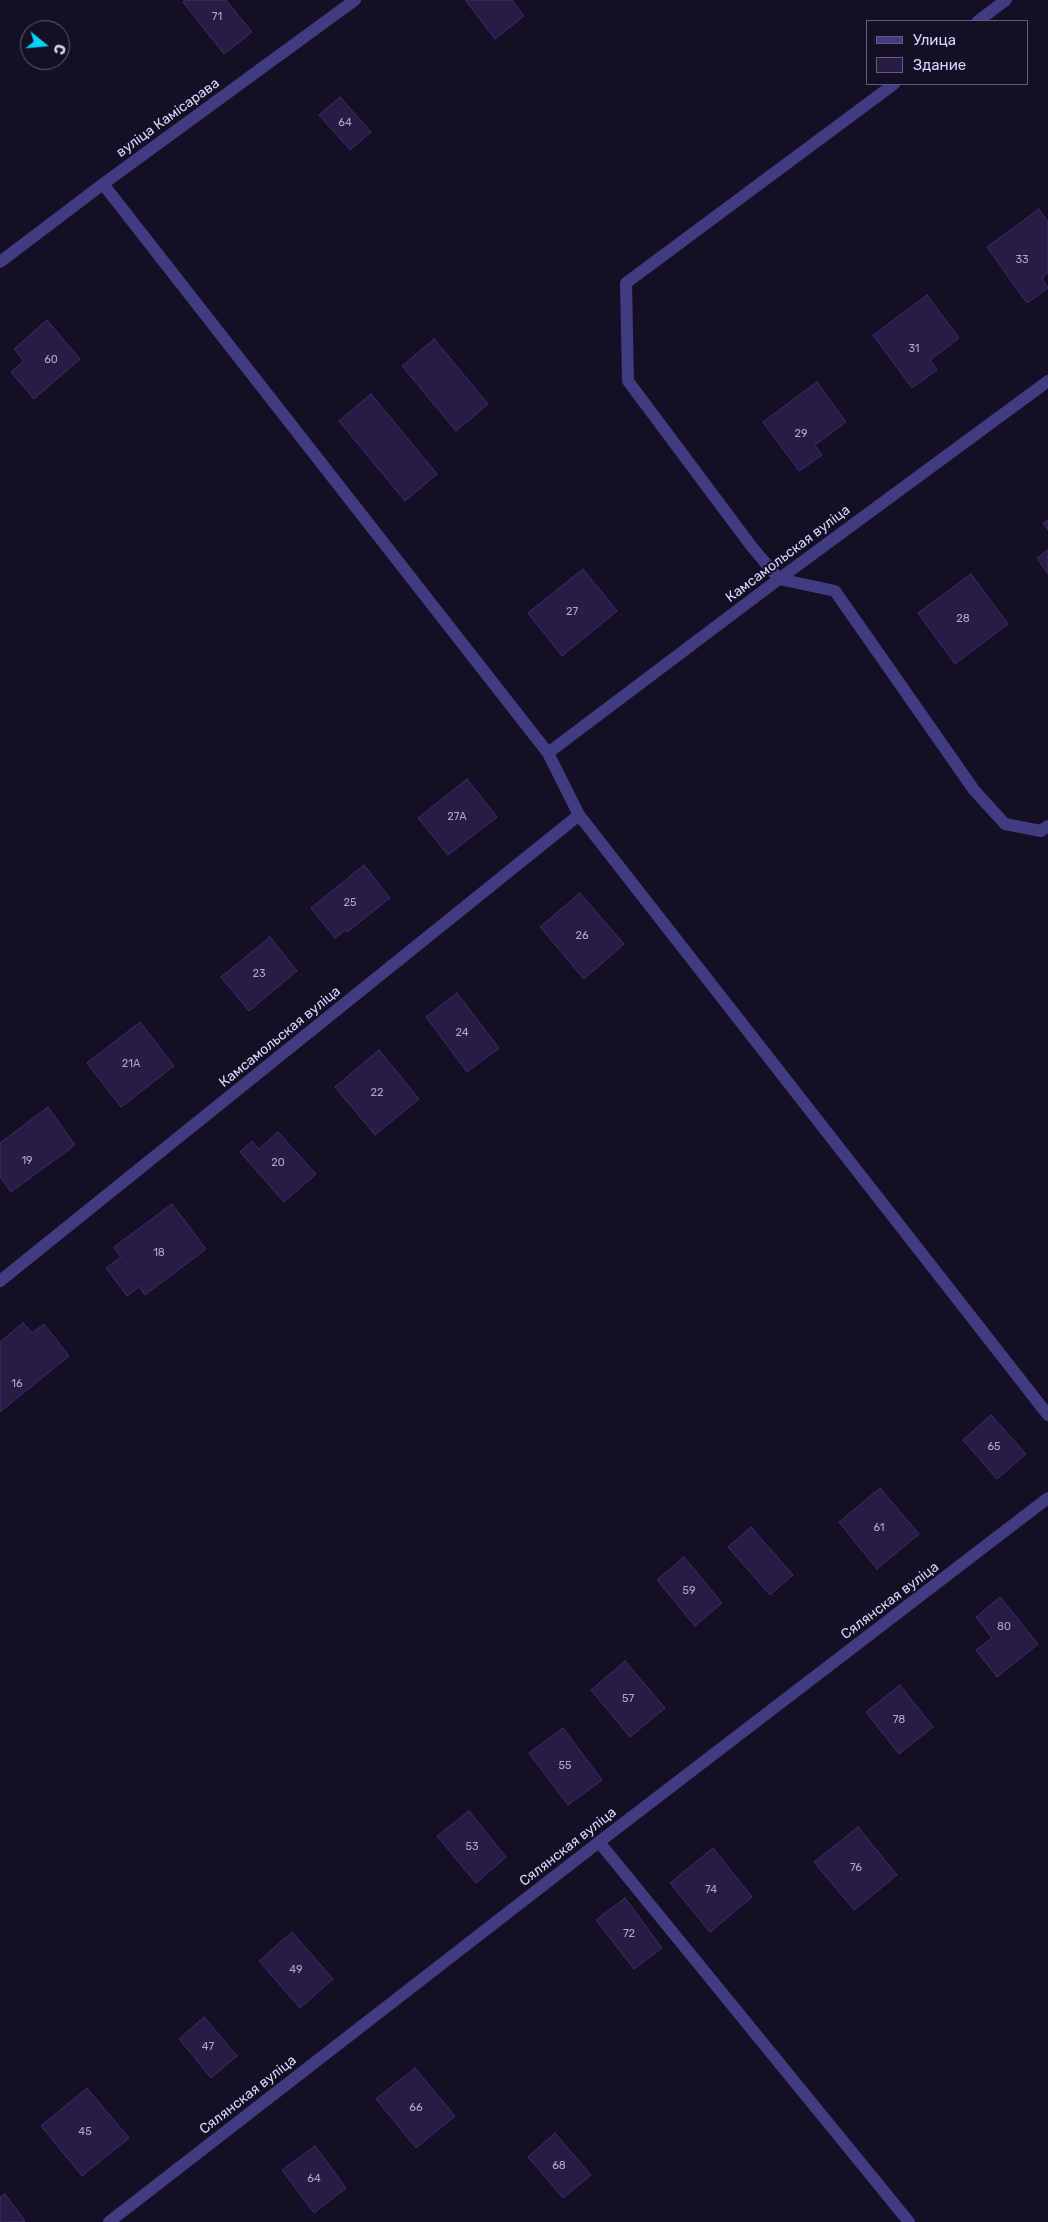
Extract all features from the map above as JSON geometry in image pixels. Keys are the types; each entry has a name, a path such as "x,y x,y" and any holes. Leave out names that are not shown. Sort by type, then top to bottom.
{"street":[{"name":"вуліца Камісарава","path":"0,262 103,184 355,0"},
{"path":"979,20 1006,0"},
{"path":"893,85 626,283 628,381 752,547 779,579 835,591 974,790 1006,824 1041,831 1048,826"},
{"path":"103,184 548,754 579,815 1048,1415"},
{"name":"Камсамольская вуліца","path":"548,754 779,579 1048,381"},
{"name":"Камсамольская вуліца","path":"0,1281 579,815"},
{"name":"Сялянская вуліца","path":"109,2222 599,1842 1048,1498"},
{"path":"599,1842 909,2222"}],"building":[{"path":"185,0 226,0 252,32 224,54 183,2"},
{"path":"467,0 512,0 524,16 495,39"},
{"path":"340,97 371,132 350,150 319,115"},
{"path":"1039,209 1048,222 1048,273 1042,278 1048,288 1027,303 987,247"},
{"path":"927,295 959,338 930,360 937,370 912,388 873,335"},
{"path":"47,320 80,359 34,399 11,372 24,361 14,349"},
{"path":"434,339 488,404 456,431 402,366"},
{"path":"817,382 846,422 815,445 822,455 799,471 763,422"},
{"path":"371,394 437,474 405,501 339,421"},
{"path":"1048,520 1048,530 1043,523"},
{"path":"1048,550 1048,574 1037,558"},
{"path":"583,569 617,611 562,656 528,613"},
{"path":"971,574 1008,624 955,664 918,613"},
{"path":"467,779 497,817 448,855 418,818"},
{"path":"364,865 390,898 347,932 345,930 335,938 311,908"},
{"path":"580,893 624,944 584,979 540,927"},
{"path":"270,937 297,971 249,1011 221,977"},
{"path":"457,993 499,1048 467,1072 426,1017"},
{"path":"140,1022 174,1066 121,1107 87,1063"},
{"path":"379,1050 419,1099 375,1135 335,1087"},
{"path":"48,1107 75,1145 11,1192 0,1177 0,1143"},
{"path":"278,1132 316,1174 284,1202 240,1152 252,1141 259,1149"},
{"path":"172,1204 206,1249 145,1295 139,1287 127,1296 106,1268 121,1257 114,1247"},
{"path":"23,1323 32,1333 44,1324 69,1356 0,1412 0,1342"},
{"path":"991,1415 1026,1454 997,1479 963,1440"},
{"path":"880,1488 919,1534 877,1569 839,1522"},
{"path":"751,1527 793,1575 770,1595 728,1547"},
{"path":"684,1557 722,1603 695,1626 657,1580"},
{"path":"1000,1597 1038,1644 997,1677 976,1650 992,1638 976,1617"},
{"path":"625,1661 665,1708 630,1737 591,1690"},
{"path":"900,1685 933,1727 899,1754 866,1712"},
{"path":"563,1728 602,1780 568,1805 529,1753"},
{"path":"469,1811 506,1857 476,1883 437,1836"},
{"path":"858,1827 897,1875 854,1910 814,1862"},
{"path":"713,1848 752,1897 710,1932 670,1883"},
{"path":"625,1898 662,1948 634,1969 596,1920"},
{"path":"292,1932 333,1979 300,2008 259,1961"},
{"path":"204,2017 237,2056 211,2078 179,2039"},
{"path":"415,2068 455,2116 416,2148 376,2099"},
{"path":"87,2088 129,2138 82,2176 41,2126"},
{"path":"555,2133 591,2175 563,2198 528,2157"},
{"path":"315,2146 346,2188 314,2213 282,2170"},
{"path":"5,2194 24,2222 0,2222 0,2197"}]}
